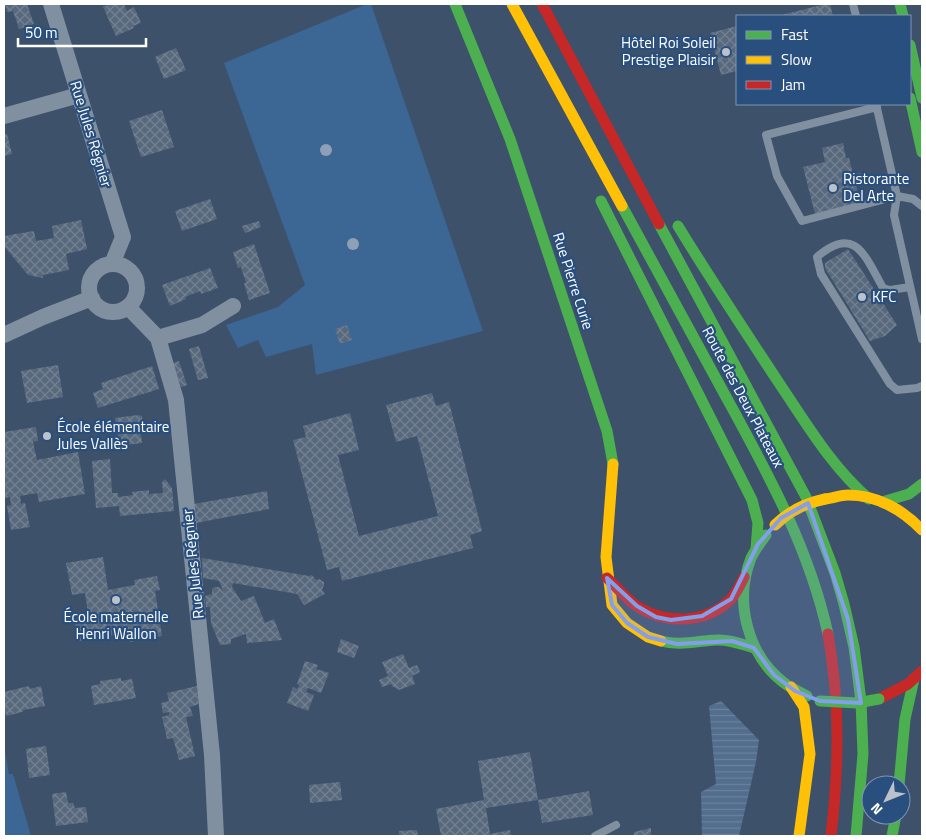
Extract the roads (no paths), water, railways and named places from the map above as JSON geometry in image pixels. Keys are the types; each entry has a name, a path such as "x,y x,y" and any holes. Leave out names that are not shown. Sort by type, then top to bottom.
{"main road":[{"name":"Rue Pierre Curie","path":"455,4 510,139 607,431 613,459 606,557 612,606 627,623 648,637 663,642 677,644 732,640 754,648"},
{"name":"Route des Deux Plateaux","path":"512,4 759,457 785,508 810,567 828,634 836,678 839,736 838,794 832,836"},
{"name":"Route des Deux Plateaux","path":"542,4 806,497 830,556 848,619 858,674 864,744 861,801 856,836"},
{"path":"553,4 638,160"},
{"path":"911,49 922,98"},
{"path":"911,102 922,152"},
{"path":"597,193 752,500 758,523 756,549"},
{"path":"674,219 724,302 829,458 853,487 869,499"},
{"path":"882,502 908,494 922,484"},
{"path":"608,578 637,606 656,617 671,620 687,619 702,616 731,599 744,577 758,544 781,518 812,501 848,495 882,502 913,519 922,530"},
{"path":"744,577 743,612 754,648 774,675 791,687 820,701 846,704 879,699 896,692 918,675"},
{"path":"900,775 906,702 918,675"},
{"path":"791,687 804,707 810,754 799,836"}],"street":[{"name":"Rue Jules Régnier","path":"51,4 123,237 112,264"},
{"path":"4,116 79,95"},
{"path":"112,264 124,267 135,280 136,294 128,307 116,312 106,311 97,306 92,298 90,288 93,276 99,269 112,264"},
{"path":"4,335 43,316 92,298"},
{"path":"158,338 202,325 233,306"},
{"name":"Rue Jules Régnier","path":"128,307 158,338 176,400 212,755 216,836"}],"lane":[{"path":"922,206 913,199 897,196 802,221 777,176 766,134 877,105 897,196 894,215 922,339"},
{"path":"910,287 890,290 883,288 855,245 842,242 828,248 817,257 821,274 890,384 897,390 922,386"},
{"path":"595,836 616,825"}],"place":[{"name":"Hôtel Roi Soleil Prestige Plaisir","path":"726,52"},
{"name":"Ristorante Del Arte","path":"833,188"},
{"name":"KFC","path":"862,297"},
{"name":"École élémentaire Jules Vallès","path":"47,436"},
{"name":"École maternelle Henri Wallon","path":"116,600"}]}
